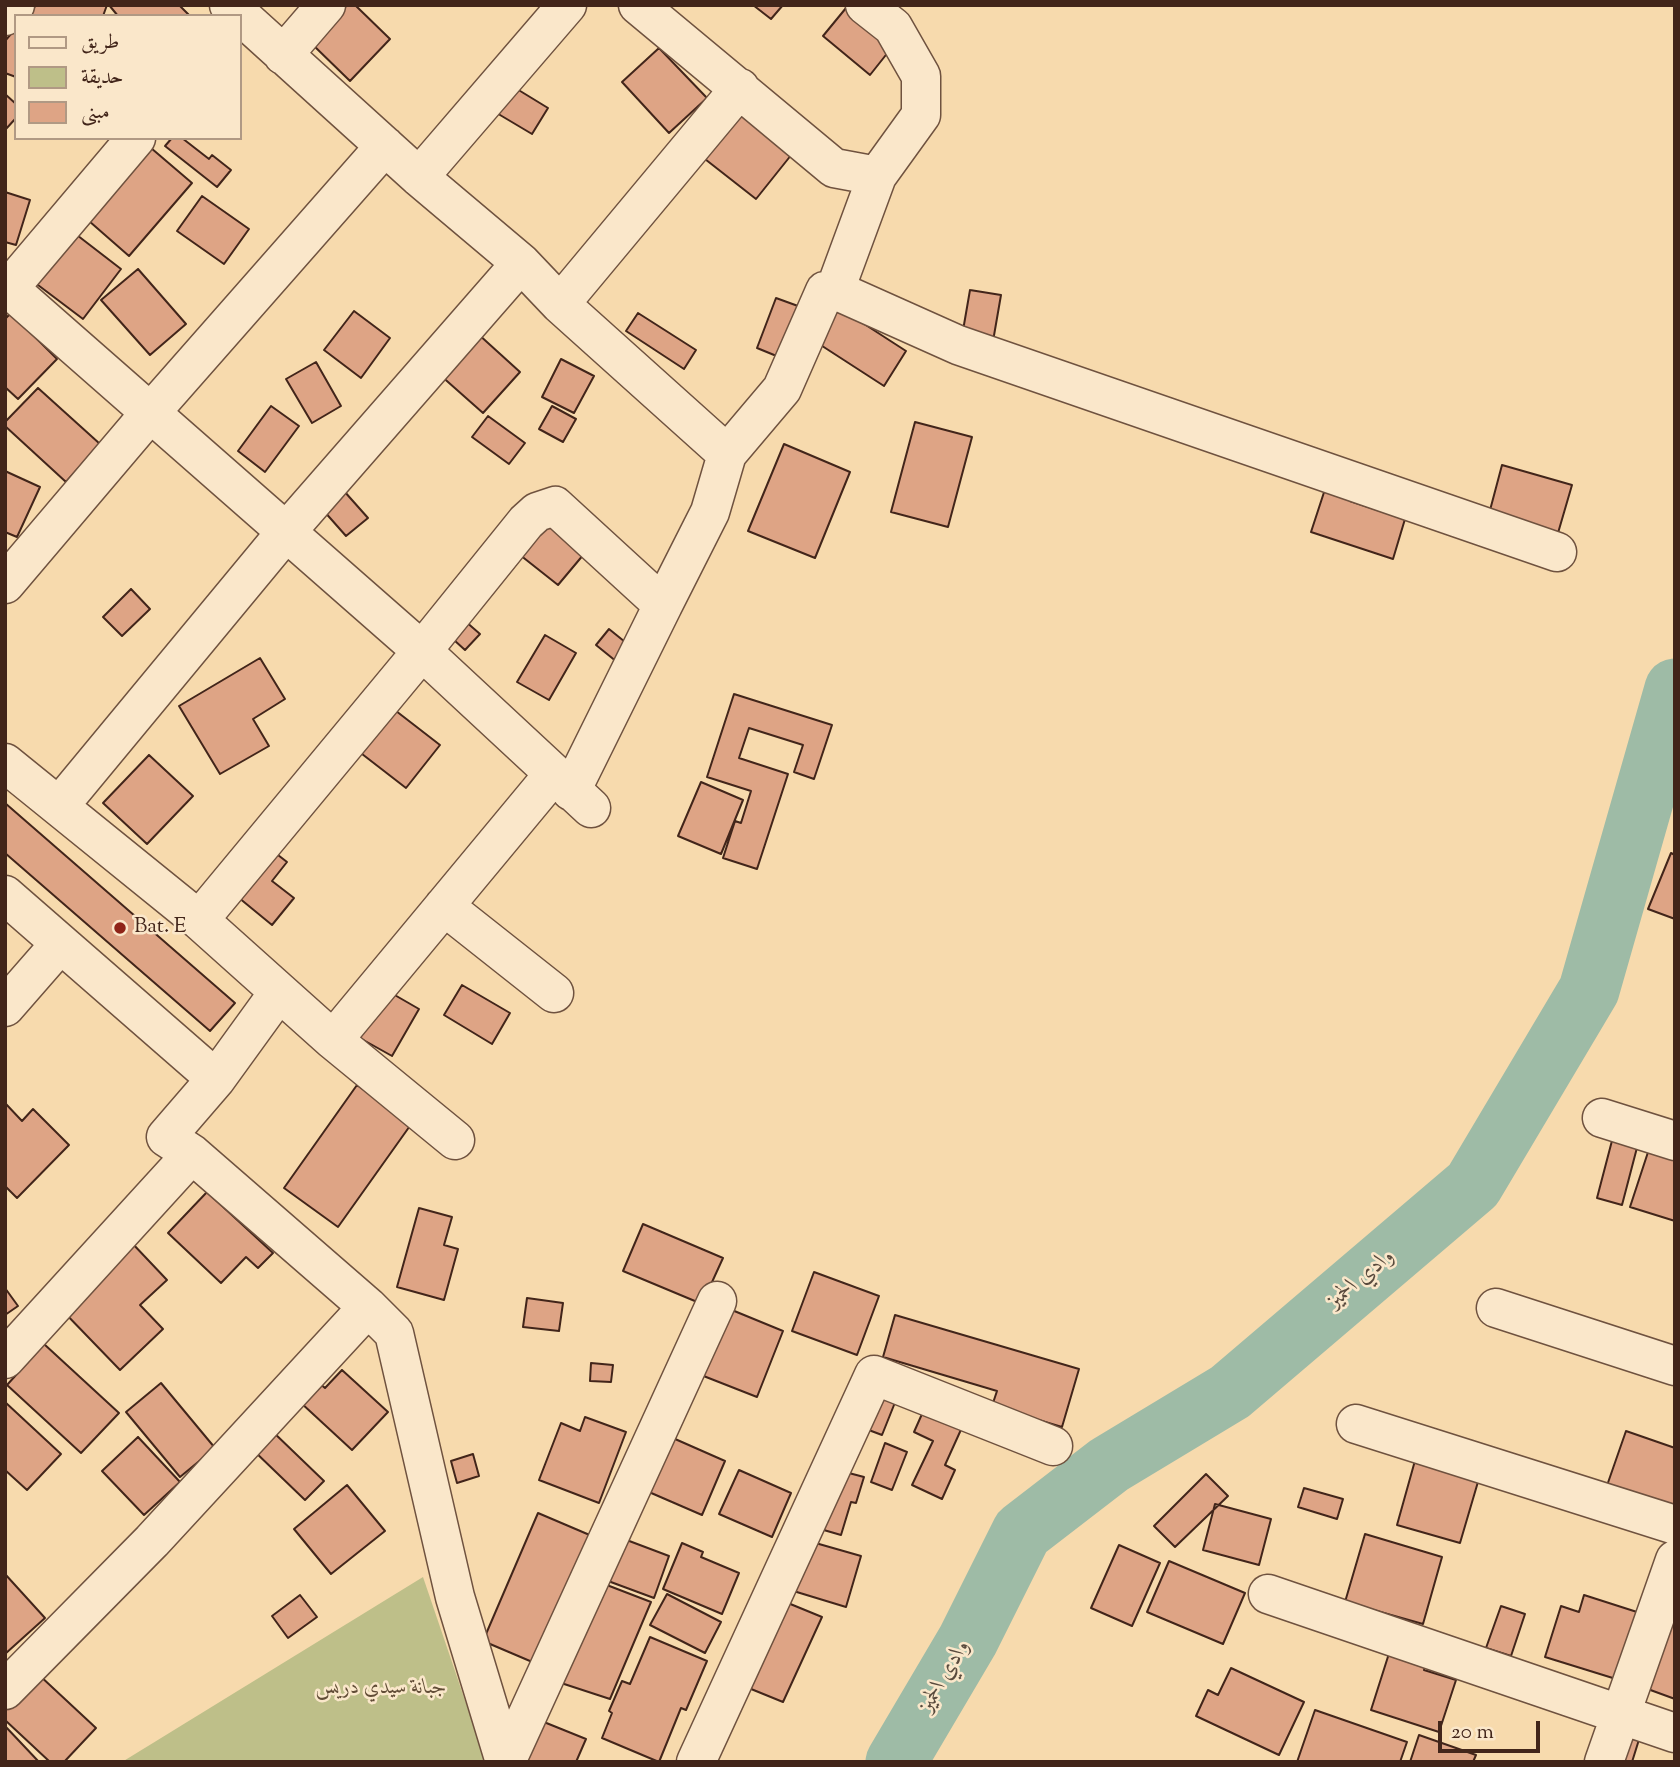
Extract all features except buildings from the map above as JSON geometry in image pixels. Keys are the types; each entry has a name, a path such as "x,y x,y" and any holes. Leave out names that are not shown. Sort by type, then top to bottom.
{"street":[{"path":"5,16 15,5"},
{"path":"283,55 326,5"},
{"path":"419,177 566,5"},
{"path":"638,5 834,168 877,176"},
{"path":"835,290 877,176 921,115 921,76 893,27 865,5"},
{"path":"242,18 419,177 521,263 560,303 727,454"},
{"path":"560,303 740,88"},
{"path":"134,140 6,289 151,412 422,651 571,791"},
{"path":"5,583 384,146"},
{"path":"60,805 286,532 521,263"},
{"path":"333,1040 444,906 571,791 710,512 727,454 782,389 825,291 835,290 958,345 1557,552"},
{"path":"199,920 537,512 555,506 663,605"},
{"path":"5,763 199,920 333,1040 455,1140"},
{"path":"5,895 216,1079"},
{"path":"444,906 554,993"},
{"path":"5,1007 60,944"},
{"path":"279,992 216,1079 166,1137 192,1154 368,1307 394,1333 455,1597 505,1762"},
{"path":"1602,1118 1675,1141"},
{"path":"5,1359 192,1154"},
{"path":"505,1762 717,1301"},
{"path":"5,1690 152,1541 368,1307"},
{"path":"1496,1308 1675,1366"},
{"path":"696,1762 874,1375 1053,1446"},
{"path":"1356,1424 1675,1525"},
{"path":"1604,1762 1675,1560"},
{"path":"1268,1594 1675,1733"}],"green space":[{"name":"جبانة سيدي دريس","path":"423,1577 486,1762 122,1762"}],"waterway":[{"name":"وادي الحميز","path":"896,1762 968,1640 1022,1532 1109,1465 1230,1392 1473,1185 1589,990 1675,689"}],"place":[{"name":"Bat. E","path":"120,928"}]}
